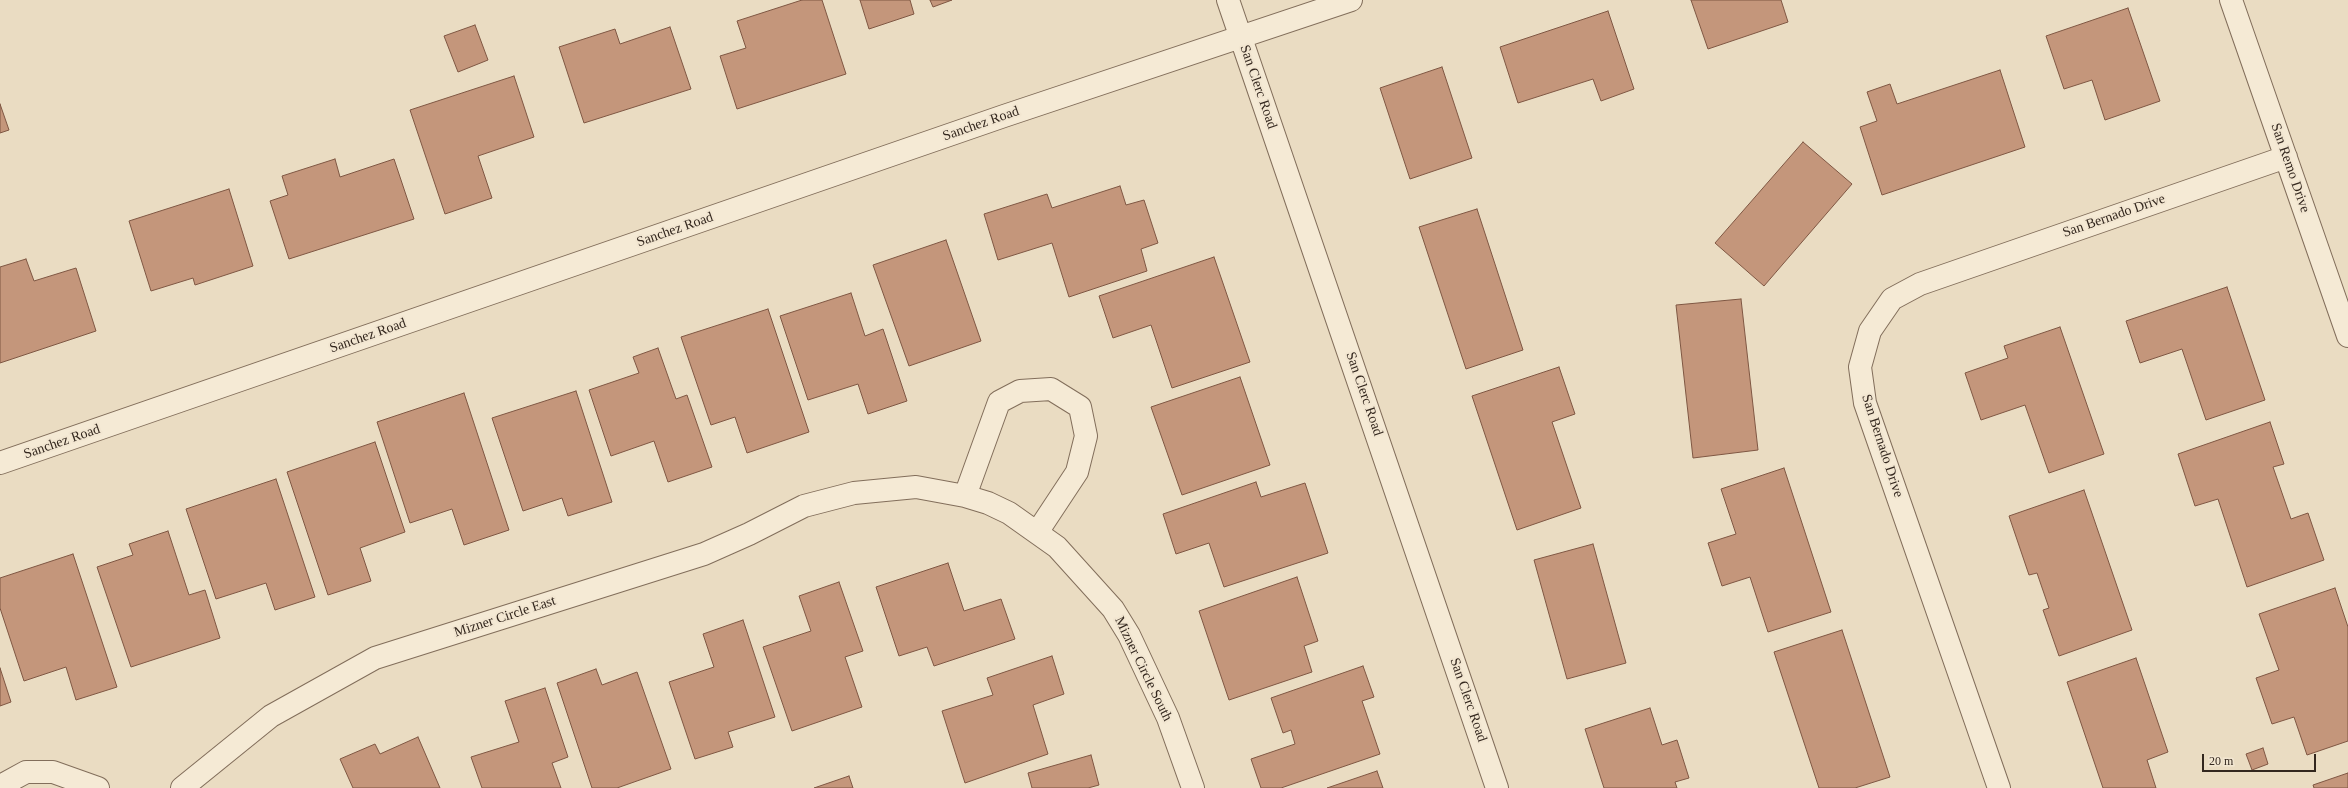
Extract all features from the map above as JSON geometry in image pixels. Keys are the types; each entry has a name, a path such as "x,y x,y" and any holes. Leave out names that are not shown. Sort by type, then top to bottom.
{"street":[{"name":"San Clerc Road","path":"1228,0 1497,788"},
{"name":"Sanchez Road","path":"0,463 1004,116 1351,0"},
{"name":"San Remo Drive","path":"2231,0 2348,336"},
{"name":"San Bernado Drive","path":"1999,788 1865,403 1860,368 1870,331 1892,299 1920,284 2286,157"},
{"path":"965,496 999,402 1020,391 1052,389 1080,407 1086,436 1077,472 1038,531"},
{"name":"Mizner Circle South","path":"854,492 916,487 965,496 1009,513 1038,531 1057,546 1113,609 1125,629 1168,718 1193,788"},
{"name":"Mizner Circle East","path":"182,788 271,716 375,658 704,554 749,534 804,506 854,492"},
{"path":"2,788 4,784 26,772 53,772 98,788"}],"building":[{"path":"802,0 822,0 846,74 737,109 720,56 746,48 737,21"},
{"path":"860,0 910,0 914,14 869,29"},
{"path":"930,0 952,0 933,7"},
{"path":"1691,0 1781,0 1788,22 1708,49"},
{"path":"2128,8 2160,101 2105,120 2092,80 2064,89 2046,36"},
{"path":"1608,11 1634,89 1601,101 1593,79 1518,103 1500,47"},
{"path":"475,25 488,60 458,72 444,36"},
{"path":"670,27 691,89 584,123 559,47 615,29 620,44"},
{"path":"1442,67 1472,158 1410,179 1380,88"},
{"path":"2000,70 2025,147 1882,195 1860,127 1877,121 1867,92 1890,84 1897,104"},
{"path":"514,76 534,137 478,156 492,198 445,214 410,110"},
{"path":"0,104 9,130 0,133"},
{"path":"1803,142 1852,184 1764,286 1715,243"},
{"path":"335,159 340,177 394,159 414,219 289,259 270,201 288,195 282,176"},
{"path":"1120,186 1126,205 1144,200 1158,243 1141,249 1147,271 1069,297 1052,243 998,260 984,214 1047,194 1052,208"},
{"path":"229,189 253,266 195,285 193,278 151,291 129,221"},
{"path":"1477,209 1523,350 1466,369 1419,227"},
{"path":"946,240 981,341 909,366 873,265"},
{"path":"1214,257 1250,362 1172,388 1151,325 1113,338 1099,296"},
{"path":"26,259 34,281 76,268 96,331 0,363 0,267"},
{"path":"2227,287 2265,400 2206,420 2182,349 2140,363 2126,321"},
{"path":"851,293 865,336 883,329 907,401 868,414 858,384 808,400 780,316"},
{"path":"1741,299 1758,450 1693,458 1676,305"},
{"path":"768,309 809,432 747,453 735,417 711,425 681,337"},
{"path":"2060,327 2104,454 2049,473 2025,405 1981,420 1965,373 2008,358 2004,346"},
{"path":"658,348 676,399 687,395 712,467 668,482 654,441 611,456 589,390 639,373 633,357"},
{"path":"1559,367 1575,414 1552,422 1581,508 1517,530 1472,396"},
{"path":"1240,377 1270,465 1182,495 1151,407"},
{"path":"576,391 612,502 568,516 562,498 523,511 492,418"},
{"path":"464,393 509,530 464,545 452,509 410,523 377,422"},
{"path":"2270,422 2284,464 2273,467 2291,519 2308,513 2324,560 2247,587 2218,499 2195,506 2178,454"},
{"path":"375,442 405,532 360,548 371,581 328,595 287,472"},
{"path":"1784,468 1831,612 1768,632 1750,577 1722,586 1708,543 1736,534 1721,489"},
{"path":"276,479 315,597 275,610 266,583 216,599 186,509"},
{"path":"1256,482 1261,497 1305,483 1328,553 1224,587 1209,543 1176,554 1163,514"},
{"path":"2084,490 2132,630 2059,656 2043,610 2049,608 2037,573 2029,575 2009,516"},
{"path":"168,531 189,595 205,590 220,638 131,667 97,567 133,555 129,544"},
{"path":"1593,544 1626,663 1567,679 1534,560"},
{"path":"73,554 117,687 76,700 66,667 24,681 0,608 0,578"},
{"path":"948,563 964,611 1001,599 1015,639 934,666 927,647 899,656 876,587"},
{"path":"1297,577 1318,641 1304,646 1312,672 1229,700 1199,611"},
{"path":"839,582 863,651 845,657 862,707 792,731 763,647 811,631 799,596"},
{"path":"2335,588 2348,627 2348,741 2307,755 2294,717 2272,724 2256,678 2279,670 2259,614"},
{"path":"743,620 775,717 728,732 733,747 695,759 669,682 714,667 703,634"},
{"path":"1842,630 1890,777 1855,788 1819,788 1774,652"},
{"path":"1052,656 1064,694 1033,705 1048,754 965,783 942,711 993,695 987,678"},
{"path":"2136,658 2168,752 2147,760 2156,788 2103,788 2067,682"},
{"path":"1363,666 1374,697 1362,701 1380,754 1281,788 1261,788 1251,759 1295,744 1291,730 1283,733 1271,698"},
{"path":"0,668 11,702 0,706"},
{"path":"596,669 602,685 637,672 671,769 617,788 592,788 557,683"},
{"path":"545,688 568,757 552,763 561,788 482,788 471,757 519,742 505,701"},
{"path":"1650,708 1662,745 1677,740 1689,778 1675,782 1677,788 1604,788 1585,729"},
{"path":"418,737 440,788 353,788 340,759 375,744 380,754"},
{"path":"2263,748 2268,764 2252,770 2246,754"},
{"path":"1091,755 1099,785 1088,788 1032,788 1028,773"},
{"path":"1377,771 1383,788 1327,788"},
{"path":"2348,773 2348,788 2314,788 2313,785"},
{"path":"849,776 853,788 814,788"}]}
